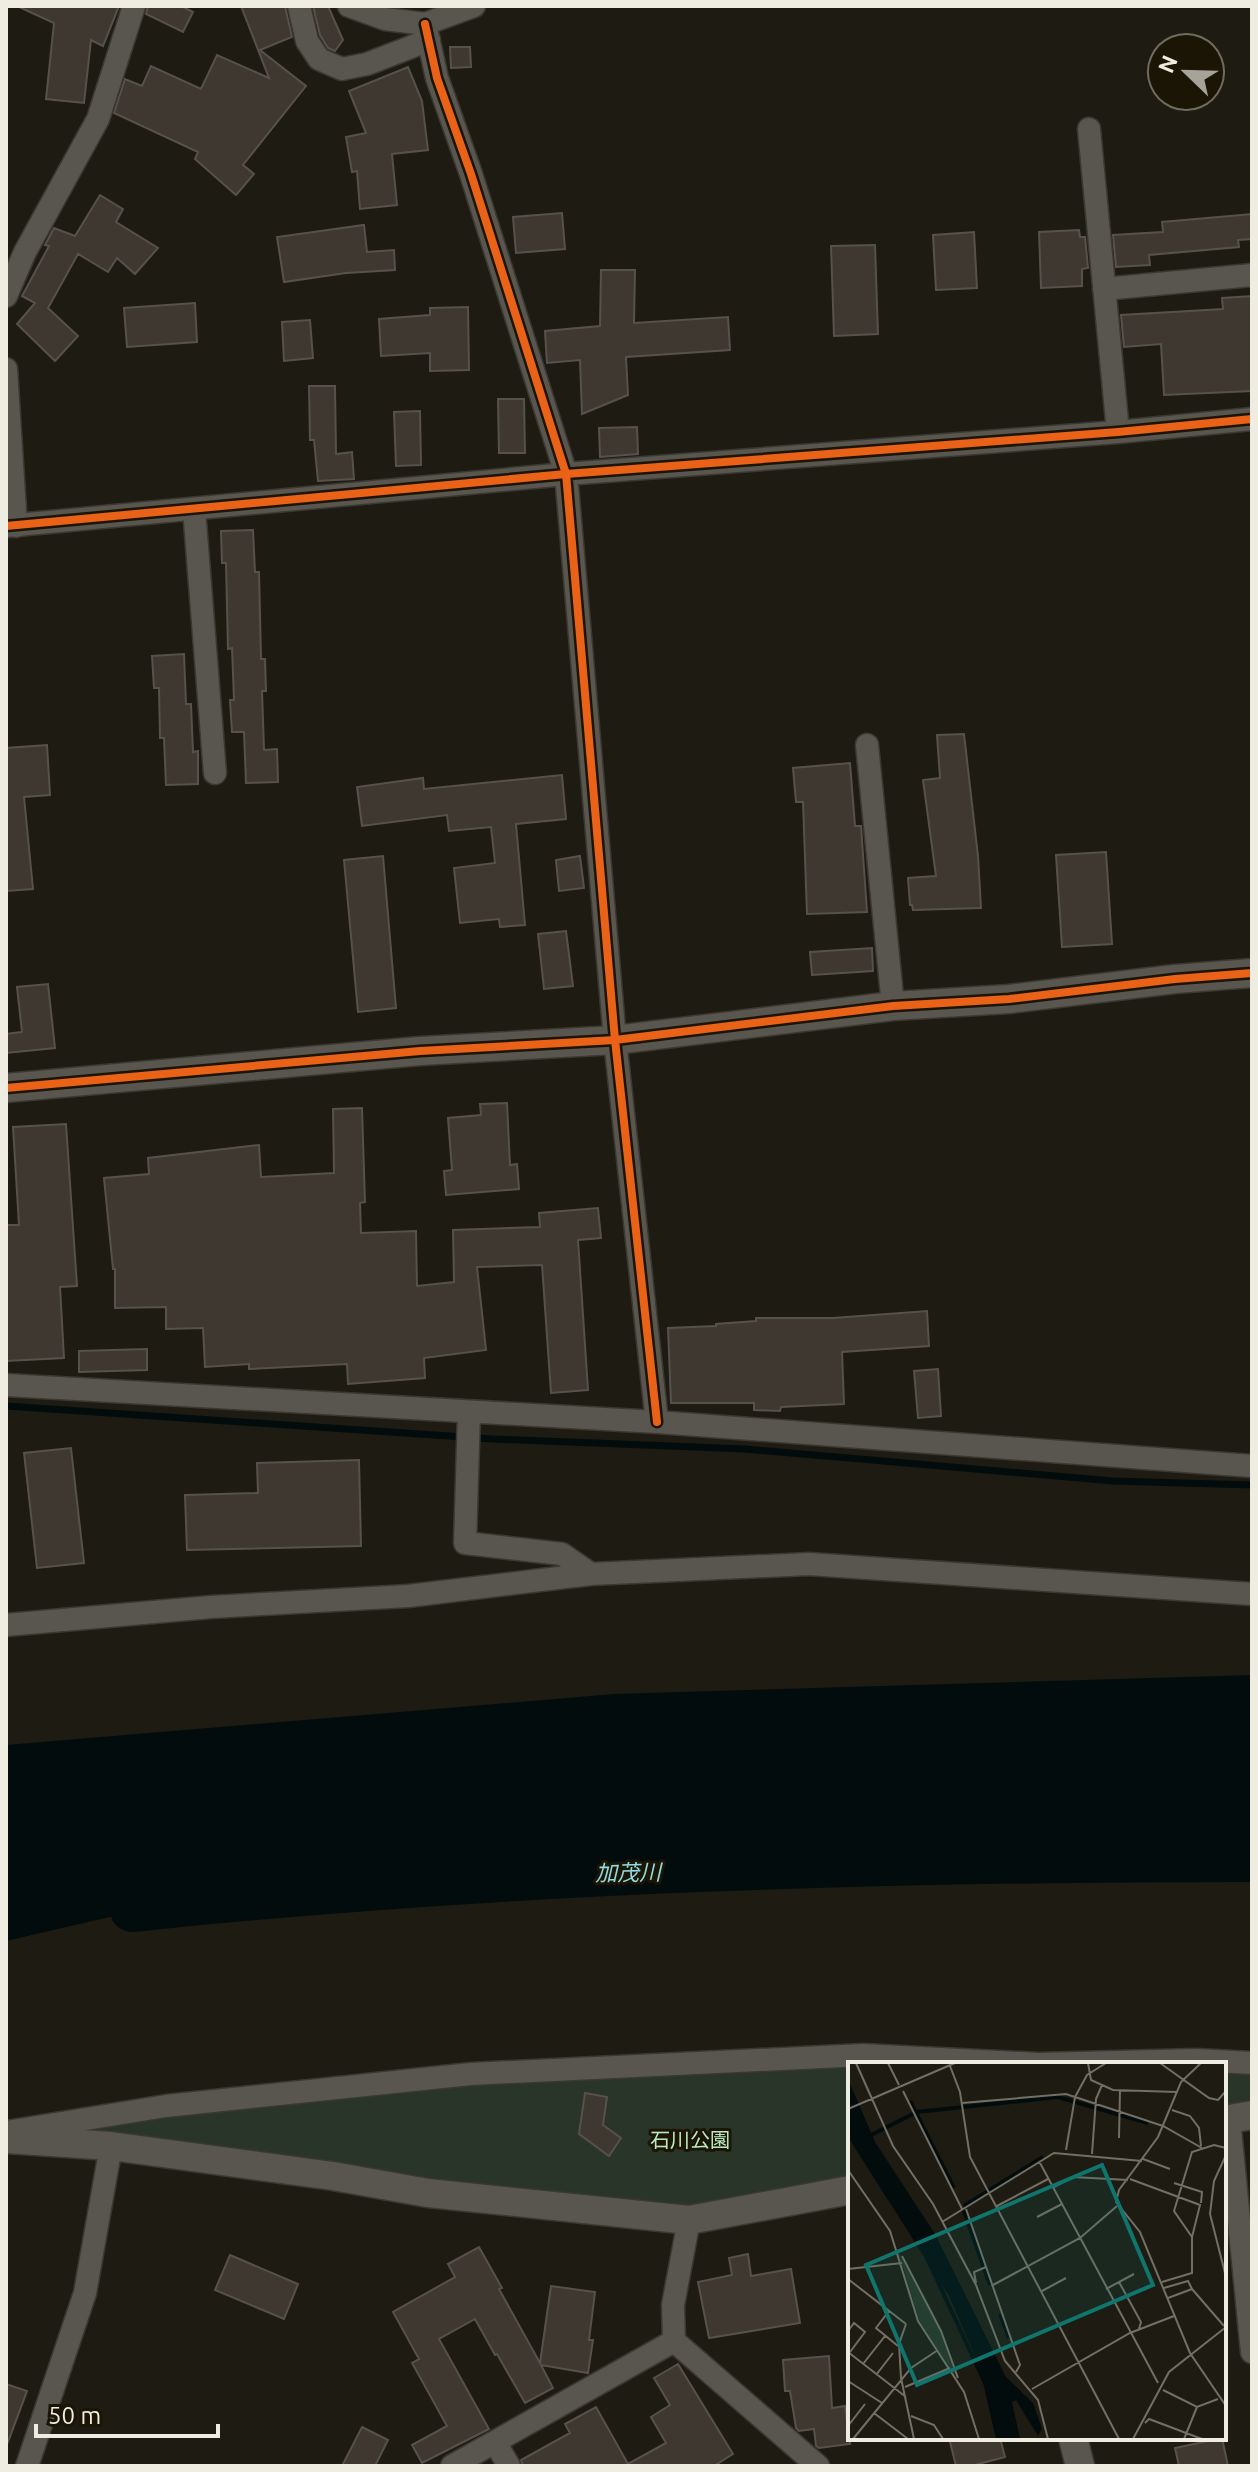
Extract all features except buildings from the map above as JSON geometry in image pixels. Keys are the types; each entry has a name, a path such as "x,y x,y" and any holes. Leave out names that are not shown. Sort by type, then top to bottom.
{"street":[{"path":"6,296 15,248 98,119 134,6"},
{"path":"299,6 307,41 319,59 342,69 367,64 474,6"},
{"path":"349,6 427,32"},
{"path":"427,32 437,78 566,474 615,1040 657,1422"},
{"path":"1089,129 1118,432"},
{"path":"1104,289 1252,275"},
{"path":"6,369 11,526 566,474 1252,419"},
{"path":"194,509 215,773"},
{"path":"867,745 893,1006"},
{"path":"6,1088 420,1051 615,1040 893,1006 1009,999 1252,973"},
{"path":"6,1385 657,1422 1252,1466"},
{"path":"469,1412 465,1543 562,1554 591,1574"},
{"path":"6,1625 211,1607 408,1596 591,1574 809,1564 1252,1594"},
{"path":"6,2132 166,2106 471,2074 863,2055 999,2062"},
{"path":"1117,2062 1196,2060 1252,2063"},
{"path":"1235,2118 1252,2352"},
{"path":"6,2139 111,2146 333,2176 428,2193 689,2220 848,2190"},
{"path":"27,2466 85,2293 111,2146"},
{"path":"689,2220 673,2305 674,2341 818,2466"},
{"path":"452,2466 674,2341"},
{"path":"1074,2440 1080,2466"},
{"path":"495,2442 509,2466"}],"green space":[{"name":"石川公園","path":"848,2064 848,2181 690,2210 6,2138 233,2103 475,2077"},
{"path":"1226,2070 1252,2071 1252,2109 1226,2114"}],"shaded area":[{"path":"1252,1675 1252,1846 588,1855 140,1910 6,1941 6,1745 614,1694"}],"waterway":[{"path":"6,1406 493,1439 744,1449 1113,1481 1252,1485"},
{"name":"加茂川","path":"132,1910 411,1886 691,1870 972,1862 1252,1860"}],"cycle path":[{"path":"425,24 437,78 471,174 566,474 615,1040 657,1422"},
{"path":"6,526 566,474 1252,419"},
{"path":"6,1088 420,1051 615,1040 893,1006 1009,999 1252,973"}]}
